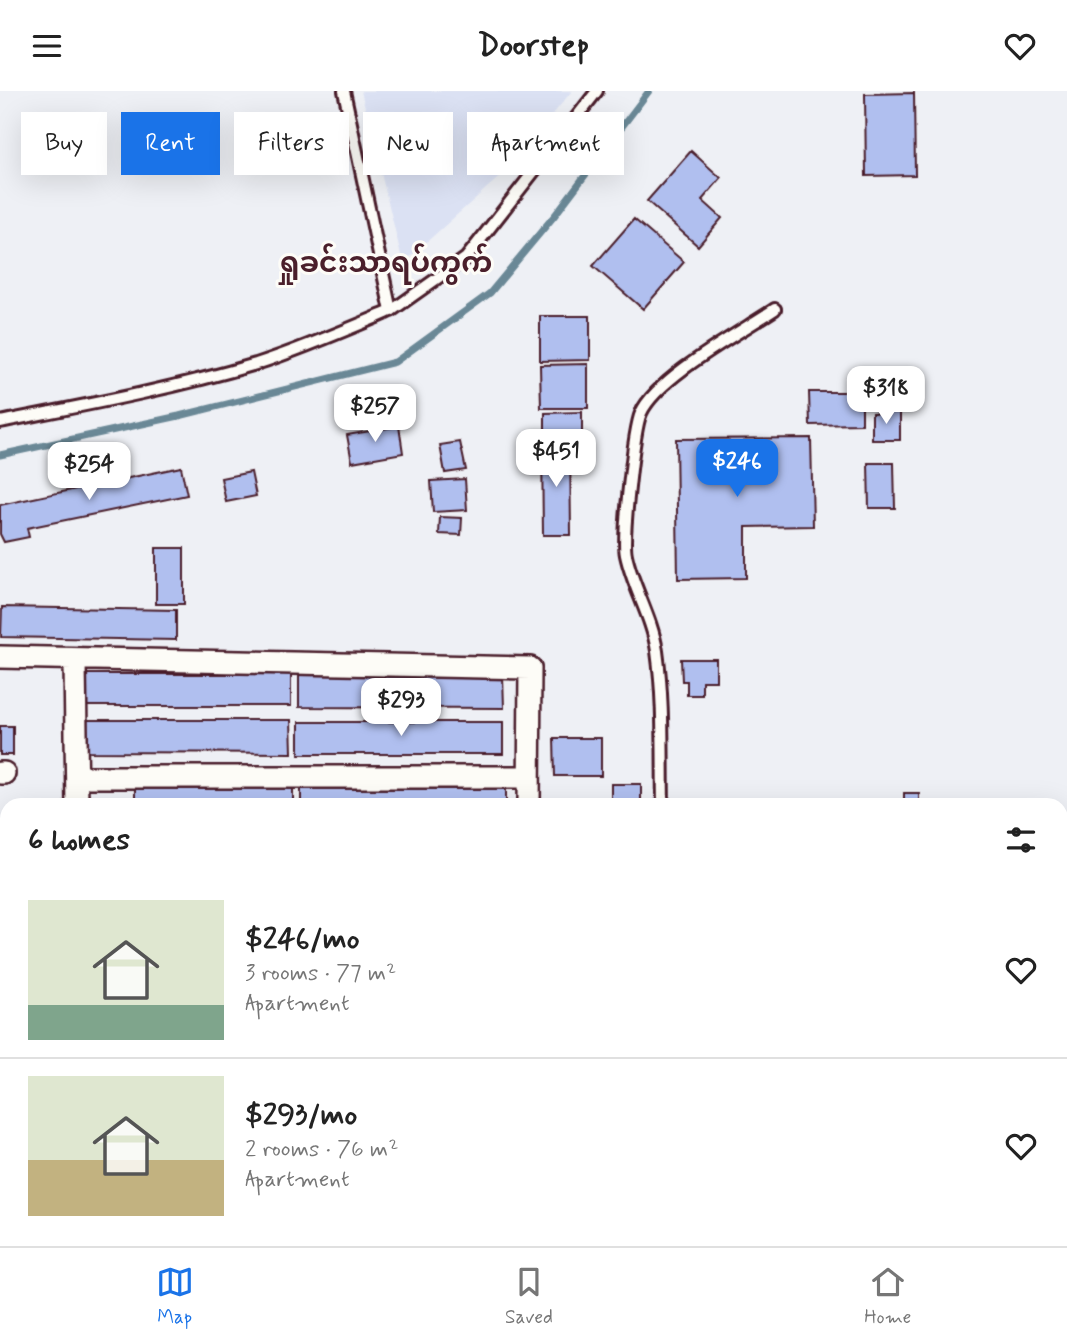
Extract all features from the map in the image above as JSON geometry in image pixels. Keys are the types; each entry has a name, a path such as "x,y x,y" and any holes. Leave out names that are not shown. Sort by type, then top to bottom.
{"street":[{"path":"0,657 530,668 528,798"},
{"path":"75,664 77,798"},
{"path":"77,777 529,777"}],"lane":[{"path":"344,91 391,311"},
{"path":"0,422 135,395 256,363 322,341 391,311 466,258 597,91"},
{"path":"663,798 659,664 654,635 628,566 623,536 641,414 656,393 673,378 775,309"}],"shaded area":[{"path":"361,91 572,91 555,112 467,112 467,175 502,175 403,263 382,175 453,175 453,112 366,112"}],"building":[{"path":"914,93 915,175 866,176 865,94"},
{"path":"691,151 721,178 702,200 722,218 698,246 647,201"},
{"path":"634,219 684,262 643,309 593,266"},
{"path":"540,316 590,316 590,360 540,361"},
{"path":"588,364 588,408 541,408 540,365"},
{"path":"809,392 862,392 862,424 810,425"},
{"path":"582,412 582,435 545,435 545,413"},
{"path":"900,412 900,440 872,440 872,413"},
{"path":"399,426 403,453 352,462 347,435"},
{"path":"811,438 813,526 746,527 746,578 678,579 676,439"},
{"path":"460,442 466,470 445,473 440,445"},
{"path":"542,443 570,443 571,535 543,535"},
{"path":"868,463 894,463 895,508 869,508"},
{"path":"181,467 187,495 27,528 29,537 4,542 0,534 0,505"},
{"path":"251,472 256,496 226,502 221,478"},
{"path":"465,479 467,510 433,512 431,481"},
{"path":"440,517 462,518 461,535 439,534"},
{"path":"156,548 184,548 184,604 156,604"},
{"path":"2,607 176,610 176,640 1,637"},
{"path":"681,659 716,659 716,681 702,681 702,695 687,695 687,681 682,681"},
{"path":"87,674 291,674 291,706 87,706"},
{"path":"299,675 503,675 504,708 299,707"},
{"path":"87,720 291,720 292,753 87,752"},
{"path":"299,722 503,722 503,754 299,754"},
{"path":"0,726 13,726 13,755 0,755"},
{"path":"554,738 601,738 601,776 555,776"},
{"path":"611,784 641,784 641,798 611,798"},
{"path":"135,787 293,787 293,798 135,798"},
{"path":"301,788 506,788 506,798 301,798"},
{"path":"904,793 919,793 919,798 904,798"}],"waterway":[{"path":"0,455 179,416 395,362 490,293 555,215 649,91"}],"district":[{"name":"ရှုခင်းသာရပ်ကွက်","path":"385,264"}]}
